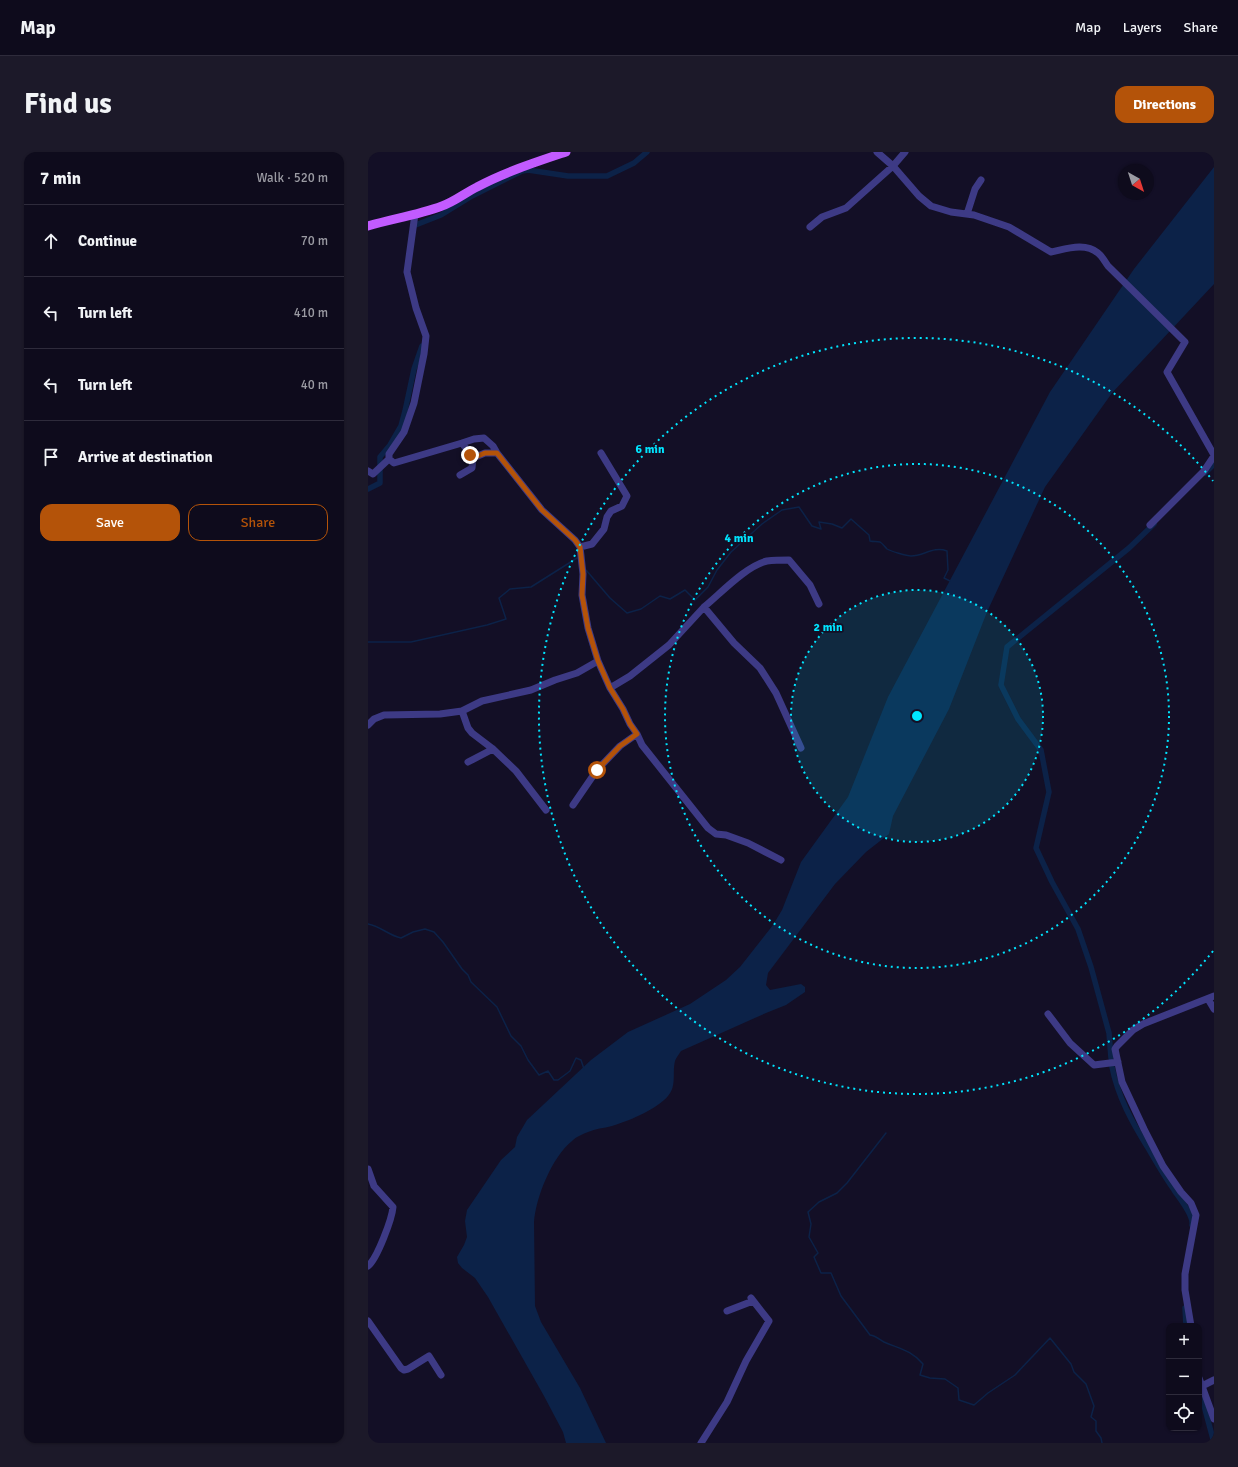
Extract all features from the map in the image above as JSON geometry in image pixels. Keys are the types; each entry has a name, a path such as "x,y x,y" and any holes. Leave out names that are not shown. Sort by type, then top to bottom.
{"main road":[{"path":"368,226 415,217 444,206 477,187 509,172 566,152"}],"street":[{"path":"877,152 893,166 919,196 931,206 951,212 974,215 1009,226 1051,252 1085,247 1098,253 1108,266 1185,342 1167,372 1214,455 1204,471 1150,526"},
{"path":"810,228 822,217 846,208 893,166 905,152"},
{"path":"967,214 975,189 981,180"},
{"path":"368,471 374,474 389,459 389,454 404,432 414,403 424,354 426,336 416,308 407,272 415,217"},
{"path":"389,459 394,463 462,444 474,439 484,438 493,446 542,510 575,540 580,547 583,574 582,595 588,628 598,661 610,688 646,750 708,828 716,834 726,835 748,843 781,860"},
{"path":"460,475 472,468 473,458 462,444"},
{"path":"473,458 485,453 497,453"},
{"path":"580,547 592,544 604,529 607,517 611,511 622,506 627,496 601,453"},
{"path":"610,688 630,676 669,645 704,607 742,575 766,561 790,560 810,585 819,604"},
{"path":"704,607 734,643 760,668 776,693 801,748"},
{"path":"368,725 378,716 384,715 440,714 462,711 482,701 531,690 577,673 598,661"},
{"path":"462,711 468,728 472,733 493,749 516,771 546,810"},
{"path":"573,806 597,770 620,746 637,734"},
{"path":"468,762 493,749"},
{"path":"1190,1323 1185,1290 1185,1274 1196,1215 1191,1203 1181,1192 1163,1166 1144,1129 1122,1082 1115,1049 1133,1030 1143,1024 1211,997 1214,1008"},
{"path":"1048,1014 1070,1043 1094,1064 1118,1062"},
{"path":"368,1170 374,1186 393,1207 393,1212 383,1240 372,1263 368,1266"},
{"path":"701,1443 727,1402 746,1361 769,1321 752,1299 727,1311"},
{"path":"368,1321 401,1368 404,1370 408,1369 429,1356 441,1375"},
{"path":"1214,1380 1202,1386 1214,1419"}],"water":[{"path":"1214,167 1214,284 1112,393 1045,487 987,612 949,709 893,816 889,834 866,852 835,884 768,973 766,985 770,990 801,984 805,987 805,992 786,1005 681,1051 675,1061 671,1092 663,1101 643,1114 612,1126 594,1130 574,1139 558,1157 546,1178 535,1212 534,1222 535,1306 541,1322 580,1388 606,1443 566,1443 563,1432 544,1396 488,1297 475,1278 458,1263 457,1257 467,1237 465,1221 467,1210 501,1160 515,1147 517,1137 527,1120 591,1060 628,1032 690,1004 726,980 740,967 773,925 782,910 801,862 848,797 888,697 1050,392 1134,269"}],"waterway":[{"path":"413,229 413,226 441,215 472,196 522,171 528,170 568,176 607,176 634,163 647,152"},
{"path":"368,489 380,483 380,457 390,445 401,426 414,369 422,346"},
{"path":"1205,473 1214,464"},
{"path":"586,570 610,598 627,613 641,609 660,596 670,599 685,590 695,600 708,587 717,570 731,552 762,524 782,510 799,507 812,526 821,529 819,522 832,524 842,528 851,519 869,535 870,541 880,542 887,549 899,553 916,556 933,550 947,551 948,570 944,578 950,581"},
{"path":"1111,1058 1109,1033 1091,967 1078,929 1052,882 1036,848 1049,792 1041,750 1018,719 1001,685 1007,647 1129,548 1154,524"},
{"path":"368,642 411,642 487,625 506,619 499,598 510,589 531,587 577,558"},
{"path":"368,924 401,938 413,932 425,929 434,932 468,975 471,982 497,1007 511,1036 521,1046 528,1060 539,1075 548,1071 554,1080 558,1080 570,1071 576,1058 581,1060 584,1069"},
{"path":"1112,1067 1118,1089 1131,1119 1163,1174 1189,1212 1192,1225"},
{"path":"886,1133 847,1183 837,1193 819,1202 808,1212 811,1224 809,1237 818,1253 814,1257 821,1273 831,1273 841,1296 870,1335 905,1350 919,1359 923,1364 920,1375 930,1378 945,1379 958,1388 959,1400 974,1405 988,1393 1015,1375 1050,1338 1071,1364 1074,1372 1086,1384 1094,1406 1091,1417 1096,1421 1096,1431 1101,1438 1102,1443"},
{"path":"1185,1308 1186,1323"},
{"path":"1201,1395 1214,1443"}],"route":[{"path":"470,455 473,458 485,453 497,453 528,490 542,510 575,540 580,547 583,574 582,595 588,628 598,661 610,688 637,734 620,746 597,770"}]}
